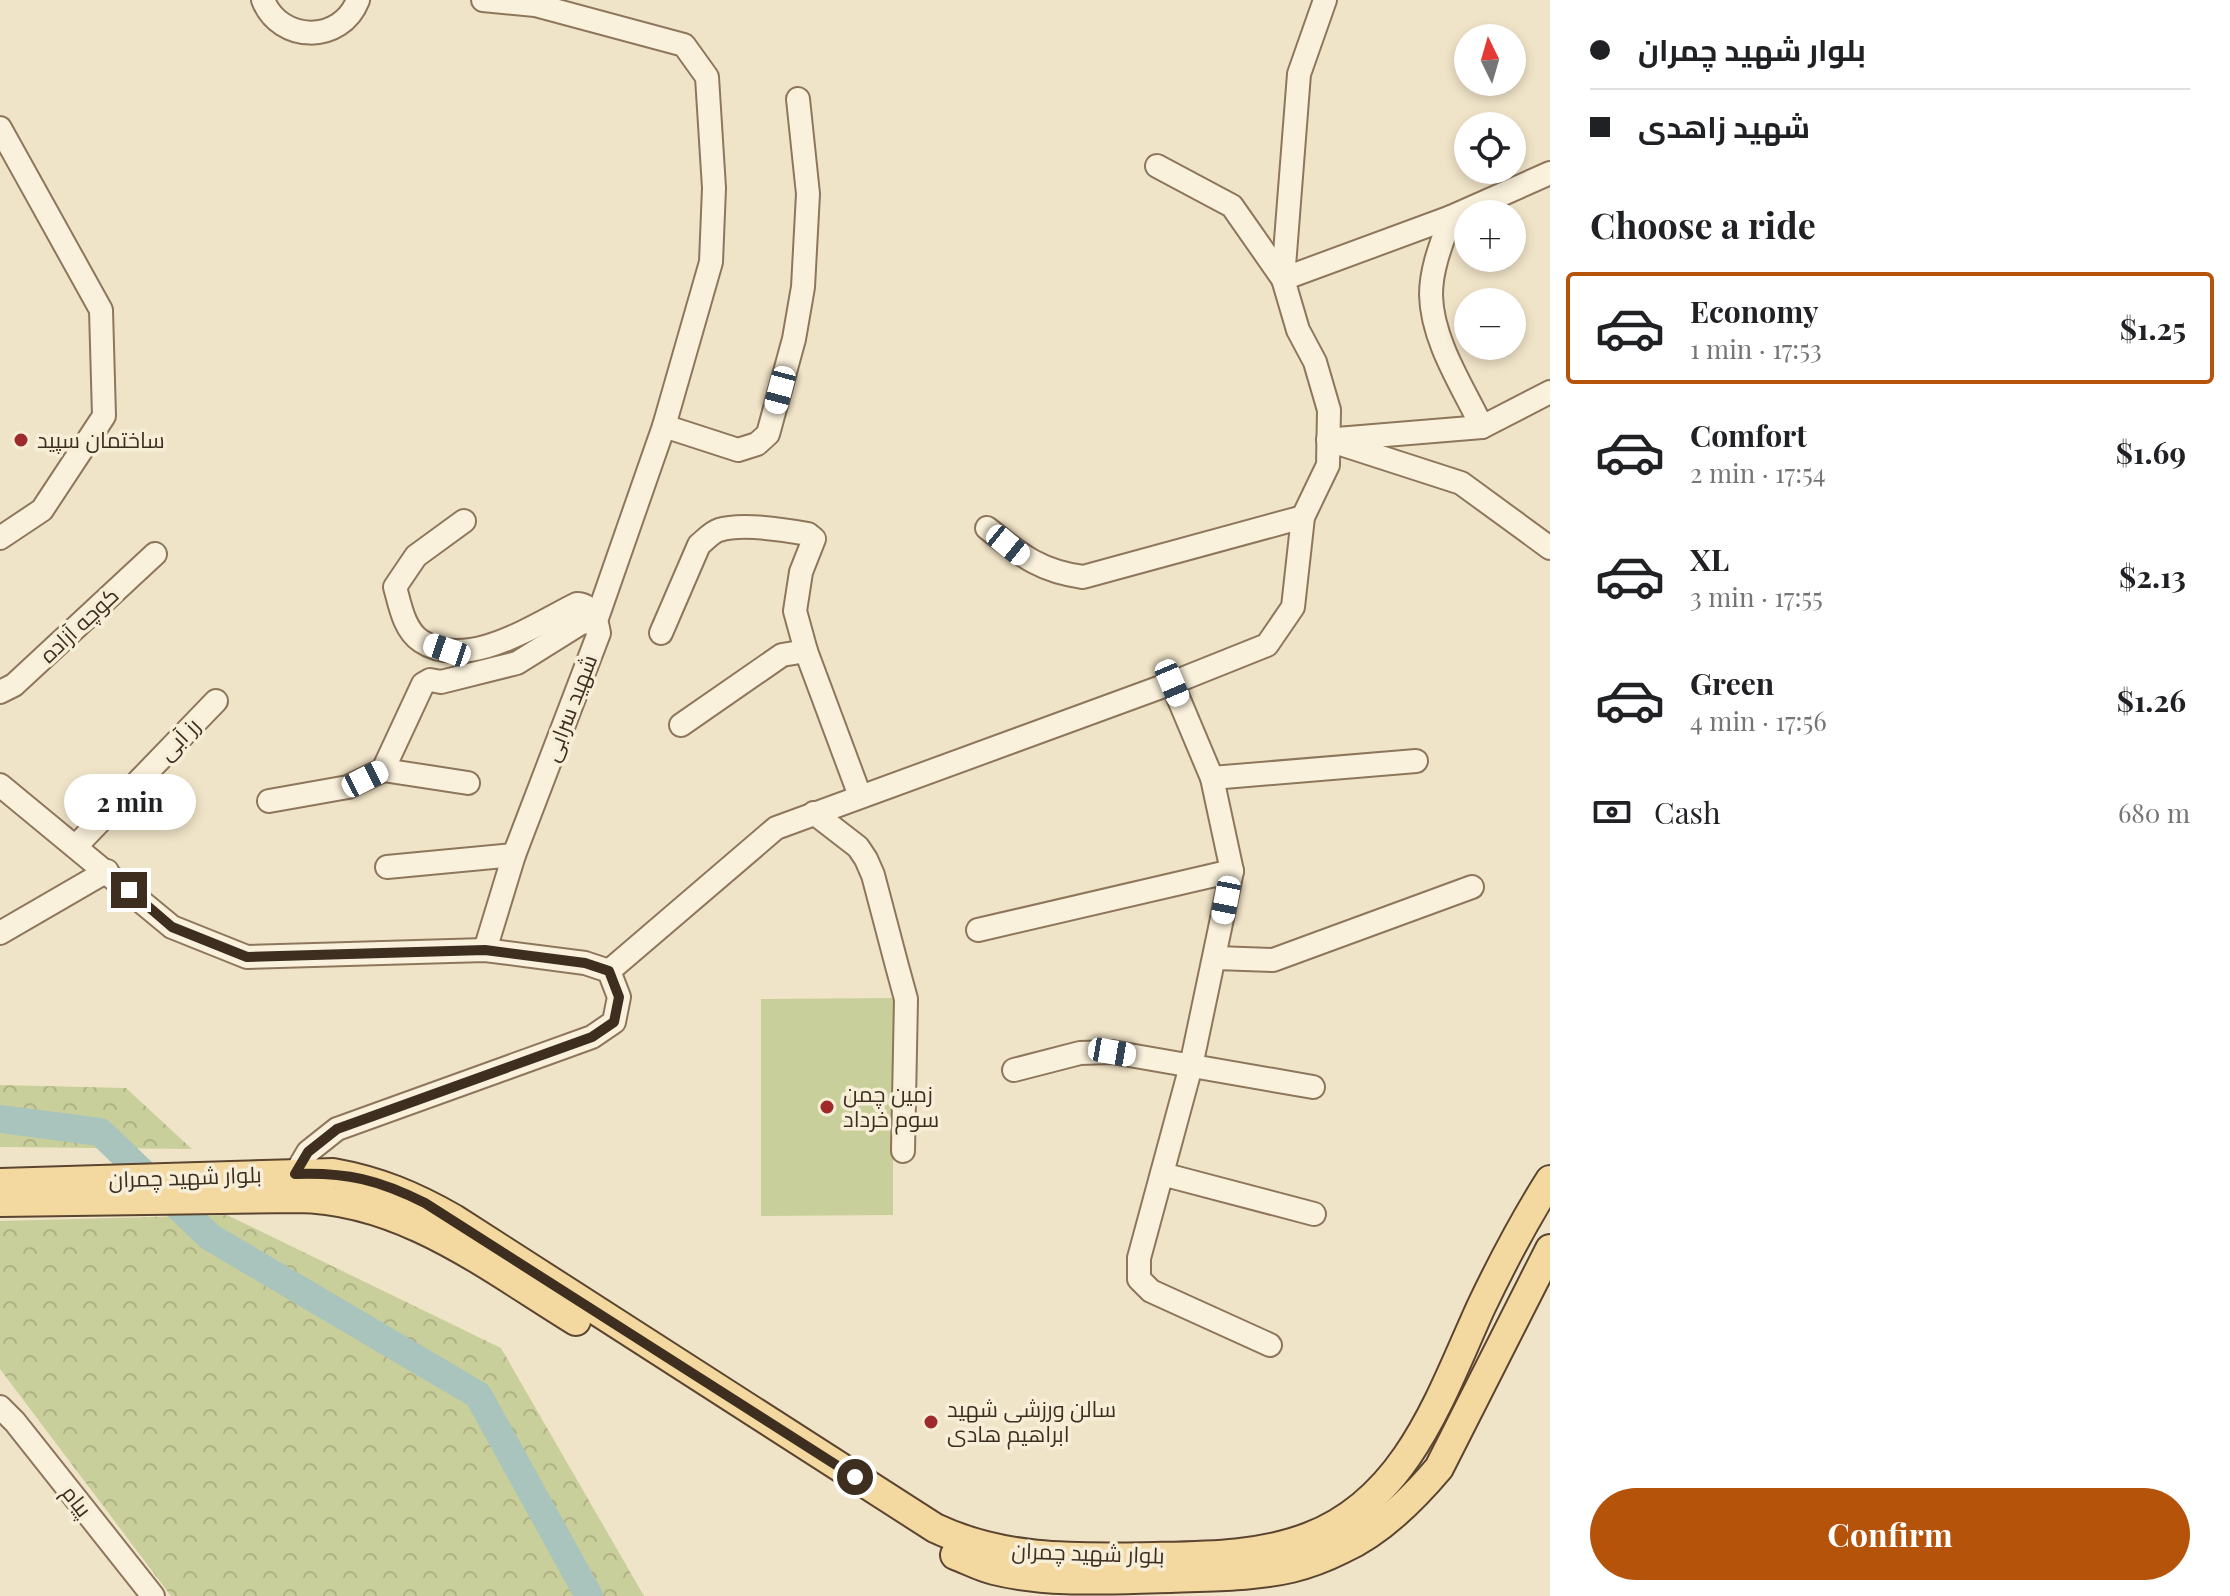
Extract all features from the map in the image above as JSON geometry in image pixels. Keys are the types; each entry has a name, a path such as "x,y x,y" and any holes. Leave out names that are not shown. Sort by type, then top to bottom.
{"main road":[{"name":"بلوار شهید چمران","path":"0,1202 197,1198 296,1186 333,1173 367,1179 425,1203 935,1528 982,1547 1074,1557 1223,1555 1266,1550 1318,1533 1369,1502 1399,1470 1425,1427 1501,1266 1550,1180"},
{"name":"بلوار شهید چمران","path":"0,1183 171,1177 296,1186 355,1203 425,1229 669,1377 926,1543 993,1570 1080,1579 1200,1577 1291,1568 1345,1548 1377,1528 1420,1490 1439,1468 1550,1249"}],"street":[{"path":"263,0 275,19 289,29 304,33 320,33 335,28 348,18 358,0"},
{"path":"483,0 535,5 684,45 707,77 714,188 711,262 664,426 596,621"},
{"path":"1283,279 1299,74 1325,0"},
{"path":"664,426 738,450 757,444 768,434 794,339 803,287 808,194 798,99"},
{"path":"0,128 101,310 104,416 42,510 0,538"},
{"path":"609,971 776,828 1172,683 1267,645 1293,607 1303,517 1328,465 1329,410 1315,362 1298,330 1283,279 1232,206 1157,166"},
{"path":"1283,279 1451,217 1550,173"},
{"path":"1451,217 1437,256 1431,295 1439,335 1482,427"},
{"path":"1328,440 1482,427 1550,392"},
{"path":"1328,440 1461,483 1550,548"},
{"path":"987,528 1028,561 1063,575 1083,577 1303,517"},
{"path":"464,521 416,556 395,587 404,618 421,641 447,650 491,647 577,604 584,604 596,621"},
{"path":"661,633 699,545 710,535 719,530 744,528 808,534 814,539 801,572 795,611 806,651 860,796"},
{"name":"کوچه آزاده","path":"0,692 14,685 155,554"},
{"name":"شهید سرابی","path":"383,770 423,684 517,663 581,623 596,621 599,633 514,855 485,950"},
{"path":"681,725 782,655 806,651"},
{"path":"1172,683 1212,778 1232,871 1191,1066 1139,1258 1139,1279 1151,1291 1270,1345"},
{"name":"رز آبی","path":"76,846 216,701"},
{"path":"1212,778 1416,761"},
{"path":"269,801 348,787 383,770 468,783"},
{"path":"0,785 172,927 247,957 485,950 585,963 609,971"},
{"path":"814,813 858,847 866,859 906,999 903,1151"},
{"path":"387,867 514,855"},
{"path":"0,933 107,871"},
{"path":"978,930 1232,871"},
{"path":"1216,958 1273,960 1472,887"},
{"path":"296,1186 308,1152 337,1129 592,1037 614,1022 619,997 609,971"},
{"path":"1014,1070 1080,1053 1112,1052 1313,1087"},
{"path":"1162,1174 1314,1214"},
{"name":"پیام","path":"0,1407 110,1555 153,1596"}],"green space":[{"name":"زمین چمن سوم خرداد","path":"893,998 893,1215 761,1216 761,999"},
{"path":"0,1085 126,1088 192,1149 0,1147"},
{"path":"227,1215 501,1348 644,1596 171,1596 0,1369 0,1221"}],"waterway":[{"path":"0,1119 100,1132 210,1237 478,1395 589,1596"}],"place":[{"name":"ساختمان سپید","path":"21,440"},
{"name":"زمین چمن سوم خرداد","path":"827,1107"},
{"name":"سالن ورزشی شهید ابراهیم هادی","path":"931,1422"}],"route":[{"path":"129,890 172,927 247,957 485,950 585,963 609,971 619,997 614,1022 592,1037 337,1129 308,1152 295,1174 333,1173 367,1179 425,1203 855,1477"}]}
